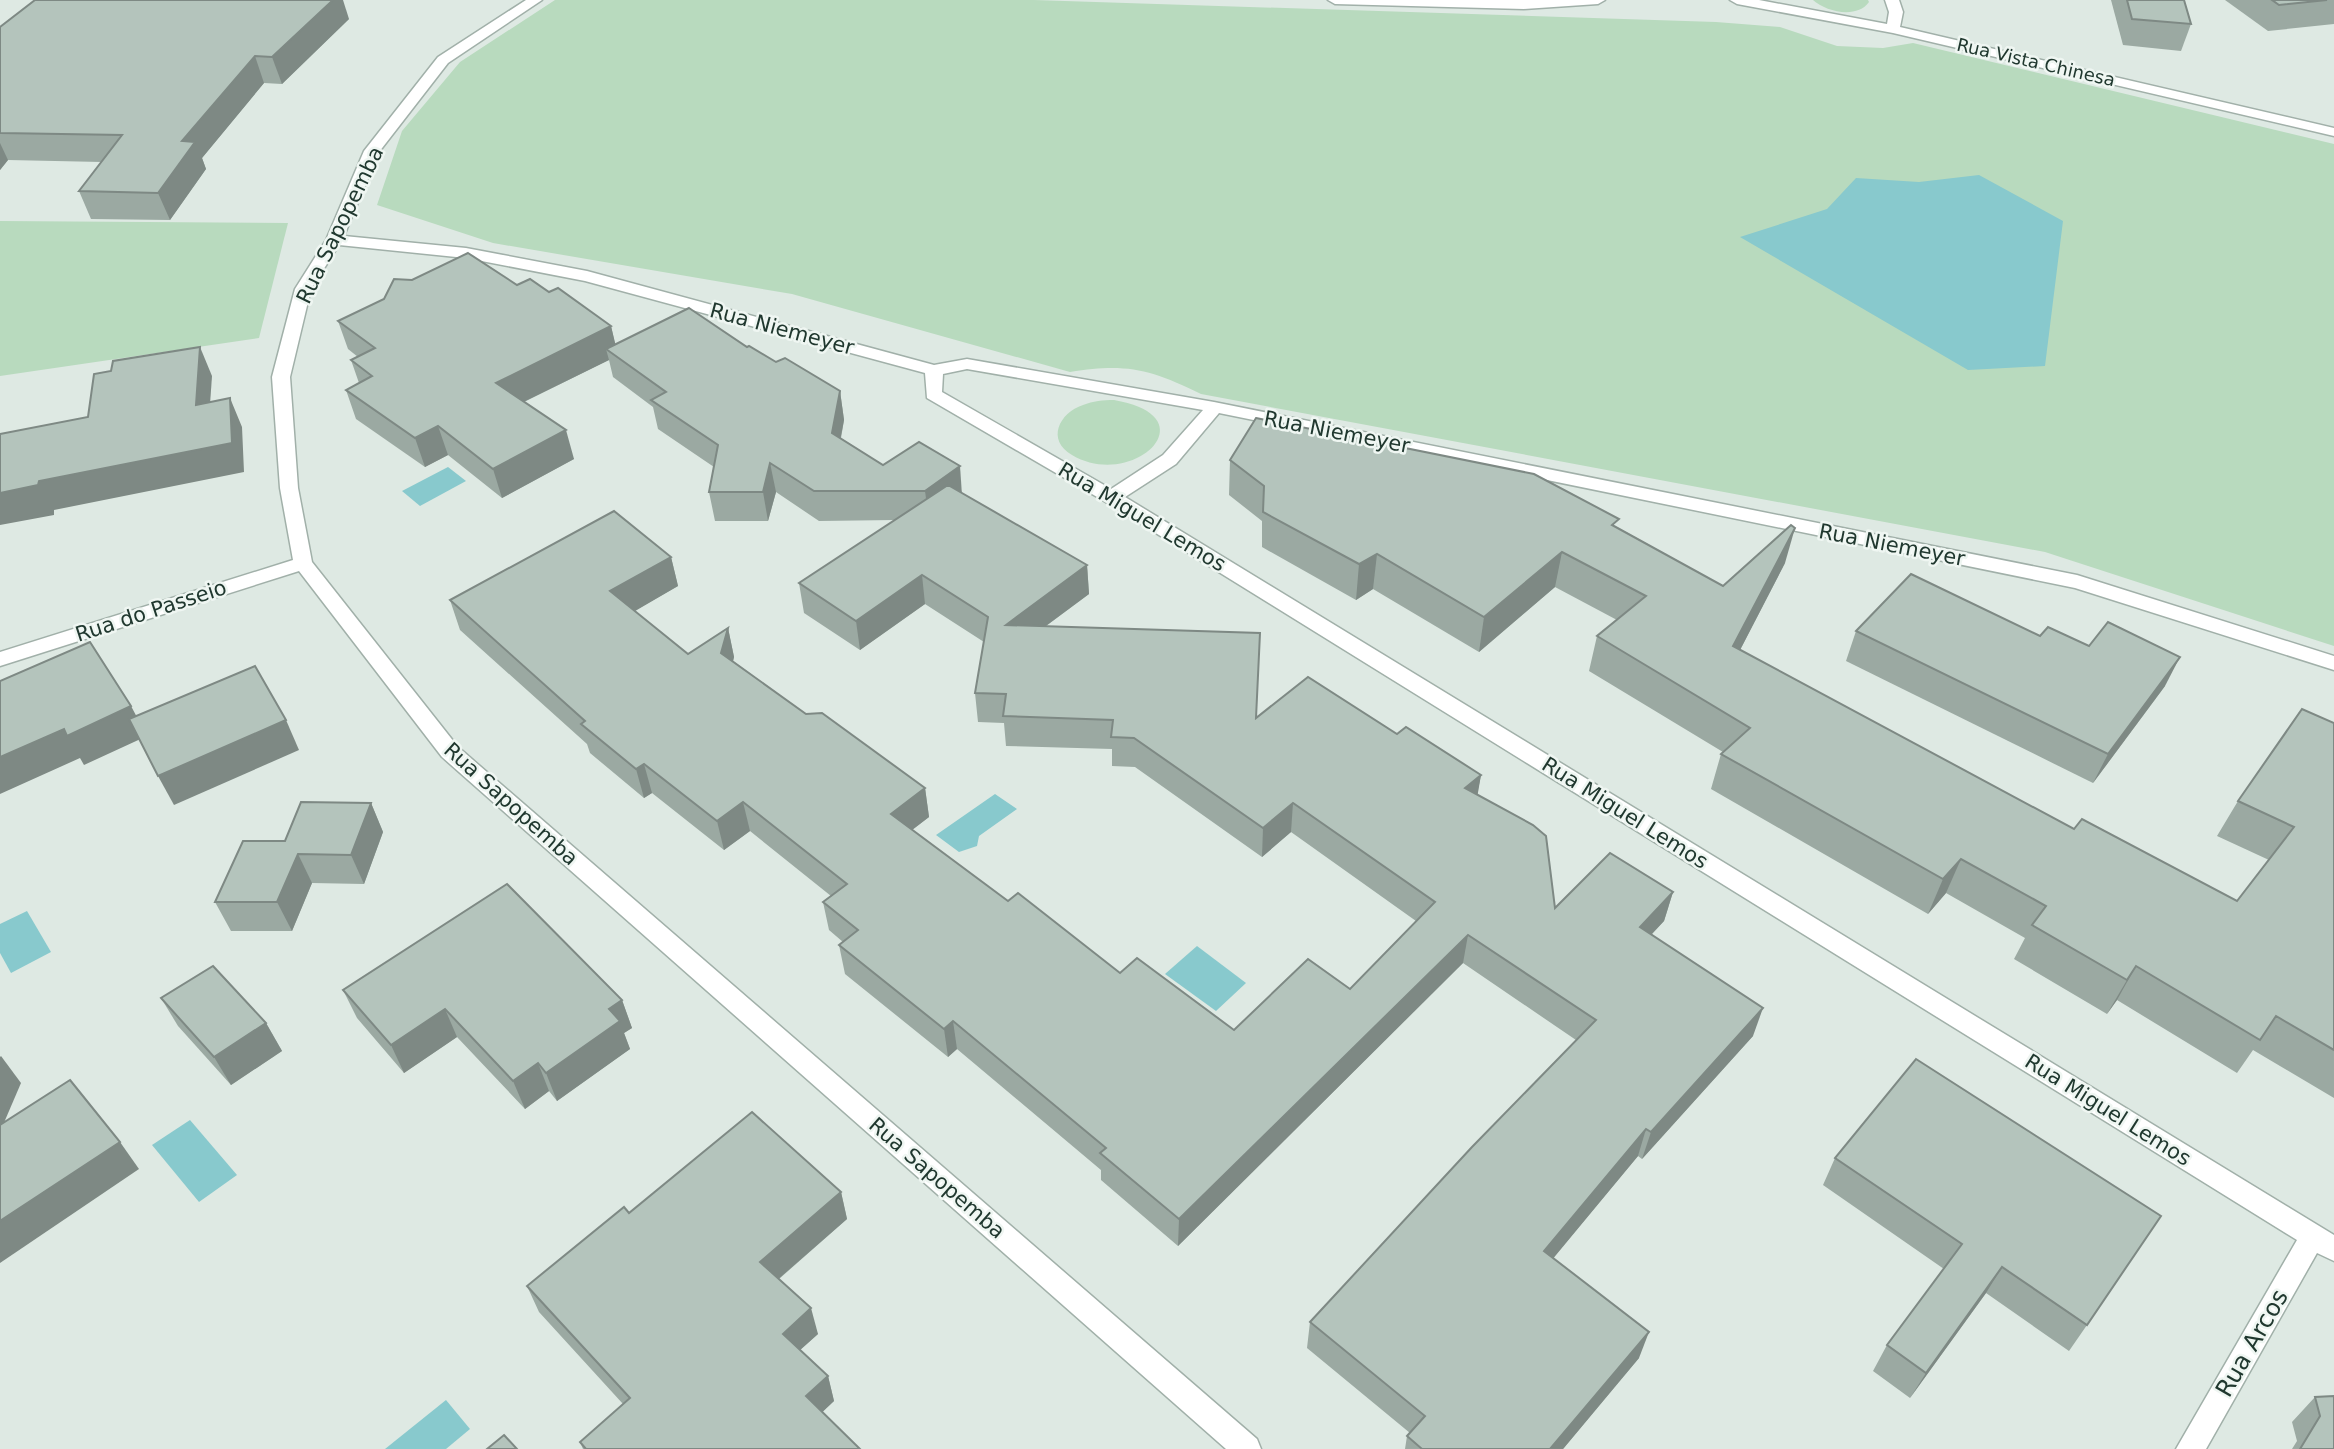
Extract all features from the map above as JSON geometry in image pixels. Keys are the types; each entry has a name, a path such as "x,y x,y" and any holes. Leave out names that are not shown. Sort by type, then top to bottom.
{"street":[{"name":"Rua Sapopemba","path":"535,0 443,60 372,151 334,240 303,289 281,377 289,488 303,563 450,752 1247,1449"},
{"path":"1335,0 1524,5 1598,0"},
{"name":"Rua Vista Chinesa","path":"1737,0 1894,29 2334,132"},
{"path":"1892,0 1896,12 1894,29"},
{"name":"Rua Niemeyer","path":"334,240 466,253 587,276 934,370 967,364 1214,407 2077,582 2334,663"},
{"name":"Rua Miguel Lemos","path":"934,370 933,394 1111,497 2324,1242"},
{"path":"1111,497 1158,471 1190,442 1214,407"},
{"name":"Rua do Passeio","path":"0,659 303,563"},
{"name":"Rua Arcos","path":"2190,1449 2324,1242"}],"green space":[{"path":"555,0 1034,0 1716,22 1780,27 1837,46 1883,48 1913,43 2334,144 2334,646 2045,552 1201,394 1167,379 1137,370 1107,368 1070,372 792,294 493,243 377,205 402,131 460,62"},
{"path":"1813,0 1869,2 1857,11 1841,12 1826,8"},
{"path":"0,221 288,223 259,338 0,376"},
{"path":"1114,400 1143,409 1157,421 1160,434 1152,447 1137,458 1118,464 1095,464 1064,449 1058,435 1062,420 1068,414 1087,404"}],"water":[{"path":"1979,175 2063,221 2045,366 1968,370 1740,237 1827,209 1856,178 1919,182"},
{"path":"448,467 466,481 420,506 402,491"},
{"path":"995,794 1017,809 979,836 977,846 959,852 936,835"},
{"path":"27,911 51,952 11,973 0,953 0,924"},
{"path":"1197,946 1246,983 1216,1011 1165,974"},
{"path":"190,1120 237,1175 199,1202 152,1145"},
{"path":"446,1400 470,1429 446,1449 385,1449"}],"building":[{"path":"35,0 333,0 272,57 255,56 182,141 195,142 158,193 79,191 122,135 0,133 0,27"},
{"path":"2127,0 2184,0 2191,24 2132,19"},
{"path":"2272,0 2327,0 2279,5"},
{"path":"468,253 517,285 530,279 549,292 558,288 611,326 496,383 566,430 493,469 438,426 415,438 346,390 372,376 351,360 375,348 338,321 384,299 394,279 412,280"},
{"path":"689,308 747,347 776,362 785,358 840,391 832,433 883,465 919,442 960,466 925,491 814,491 770,463 763,492 709,492 718,445 651,400 666,392 606,349"},
{"path":"200,347 196,405 230,398 232,443 39,481 38,485 0,493 0,434 88,417 94,374 111,371 113,361"},
{"path":"1256,418 1534,474 1619,519 1612,525 1723,586 1791,525 1795,528 1733,646 2074,829 2082,819 2237,901 2294,827 2238,801 2302,709 2334,723 2334,1050 2276,1016 2260,1040 2136,966 2127,980 2032,925 2046,906 1961,859 1943,879 1721,754 1750,728 1597,636 1646,596 1562,552 1484,617 1377,554 1359,564 1263,512 1264,486 1230,460"},
{"path":"948,485 1087,565 1006,625 1260,633 1256,718 1308,677 1397,734 1406,727 1481,775 1465,788 1533,825 1546,836 1555,908 1610,853 1673,892 1640,927 1763,1008 1651,1132 1646,1129 1544,1251 1649,1332 1550,1449 1422,1449 1407,1436 1425,1416 1310,1322 1472,1147 1596,1020 1468,935 1179,1219 1100,1153 1106,1148 953,1021 944,1029 839,945 858,930 823,902 847,884 743,802 717,821 644,764 636,769 581,724 585,721 450,600 614,511 671,557 610,591 688,654 728,628 721,653 806,714 822,713 925,788 891,814 1008,901 1018,893 1120,973 1137,958 1234,1030 1308,959 1350,989 1435,902 1293,803 1263,828 1134,738 1111,737 1113,720 1003,716 1006,694 975,693 988,617 922,575 856,621 799,583"},
{"path":"1911,574 2040,636 2048,627 2089,646 2108,622 2180,657 2108,754 1856,631"},
{"path":"90,642 131,706 67,736 64,729 0,757 0,681"},
{"path":"255,666 286,720 158,776 129,719"},
{"path":"301,802 371,803 351,855 298,854 277,902 215,902 243,841 285,841"},
{"path":"507,884 622,1000 609,1009 620,1021 546,1073 538,1063 513,1081 445,1009 391,1045 343,990"},
{"path":"213,966 266,1023 214,1057 161,998"},
{"path":"1916,1059 2161,1216 2087,1325 2002,1267 1926,1373 1887,1345 1962,1244 1835,1158"},
{"path":"70,1080 120,1142 0,1221 0,1125"},
{"path":"752,1112 841,1192 760,1262 811,1308 783,1334 828,1376 806,1396 860,1449 586,1449 580,1442 630,1398 527,1286 624,1207 629,1213"},
{"path":"2334,1396 2334,1449 2300,1449 2320,1416 2315,1397"},
{"path":"504,1435 517,1449 487,1449"}]}
